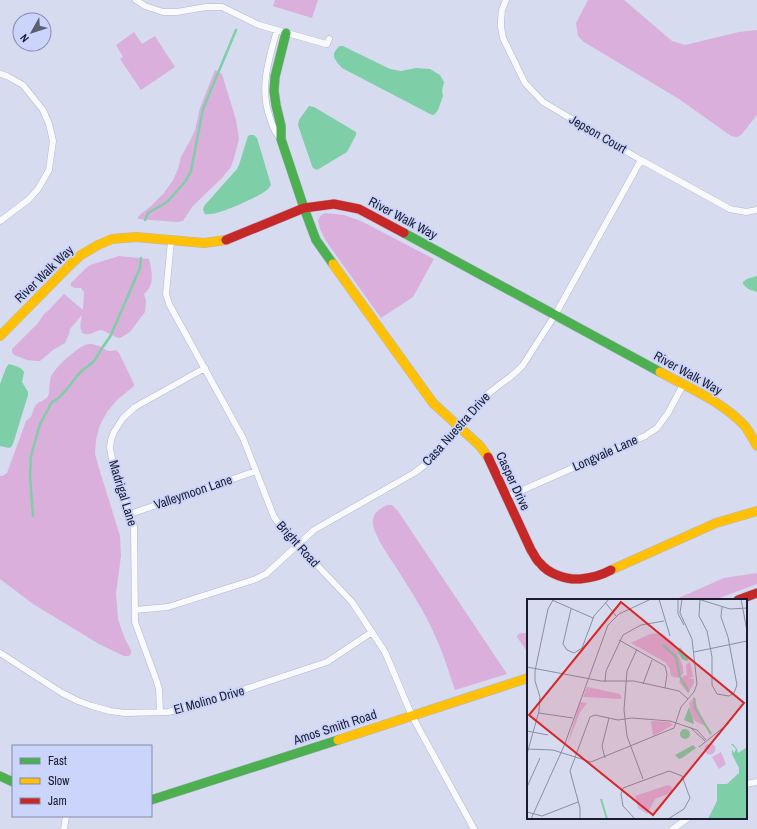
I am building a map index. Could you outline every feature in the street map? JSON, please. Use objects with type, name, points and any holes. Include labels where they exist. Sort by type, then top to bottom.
[{"type":"street","points":[[136,0],[149,8],[162,12],[177,12],[206,7],[222,7],[251,21],[282,32],[325,44],[327,44],[329,39]]},
{"type":"street","name":"Jepson Court","points":[[506,0],[502,10],[501,20],[503,38],[525,83],[543,102],[641,160],[730,209],[746,212],[757,210]]},
{"type":"street","name":"Casper Drive","points":[[282,32],[274,84],[276,105],[282,129],[281,139],[316,240],[433,403],[480,446],[487,455],[531,550],[540,564],[552,573],[564,577],[580,579],[601,575],[716,523],[757,511]]},
{"type":"street","points":[[0,74],[7,76],[23,85],[43,110],[49,124],[53,141],[50,170],[38,189],[28,200],[0,221]]},
{"type":"street","name":"Casa Nuestra Drive","points":[[135,610],[168,608],[256,579],[266,574],[314,530],[414,473],[426,464],[484,397],[521,368],[555,315],[641,160]]},
{"type":"street","name":"River Walk Way","points":[[0,336],[81,254],[112,239],[136,237],[171,241],[204,243],[213,242],[225,240],[304,208],[334,204],[359,209],[713,401],[745,426],[757,446]]},
{"type":"street","name":"Bright Road","points":[[171,241],[166,294],[169,304],[243,438],[274,517],[282,528],[352,602],[385,652],[412,716],[474,829]]},
{"type":"street","name":"Madrigal Lane","points":[[160,712],[157,682],[135,622],[134,527],[111,456],[110,448],[114,432],[118,425],[135,407],[205,368]]},
{"type":"street","name":"Longvale Lane","points":[[507,497],[645,436],[656,428],[668,413],[683,385]]},
{"type":"street","name":"Valleymoon Lane","points":[[130,514],[256,471]]},
{"type":"street","points":[[741,599],[757,593]]},
{"type":"street","name":"El Molino Drive","points":[[0,653],[62,693],[78,701],[104,709],[125,713],[160,712],[179,710],[200,704],[328,662],[372,632]]},
{"type":"street","name":"Amos Smith Road","points":[[152,800],[527,678]]},
{"type":"street","points":[[0,776],[12,782]]},
{"type":"street","points":[[747,784],[757,782]]},
{"type":"street","points":[[64,829],[66,817]]},
{"type":"street","points":[[673,829],[687,819]]},
{"type":"shaded area","points":[[275,0],[318,0],[312,18],[273,6]]},
{"type":"shaded area","points":[[588,0],[624,0],[672,41],[685,45],[739,32],[757,30],[757,115],[741,135],[737,137],[731,136],[679,99],[584,42],[578,36],[576,23]]},
{"type":"shaded area","points":[[134,32],[142,44],[155,36],[175,67],[141,90],[120,59],[123,57],[116,45]]},
{"type":"shaded area","points":[[340,46],[343,46],[390,69],[401,71],[416,68],[430,69],[440,75],[444,82],[442,91],[443,96],[438,110],[433,115],[430,114],[342,68],[334,57],[335,52]]},
{"type":"shaded area","points":[[215,70],[222,74],[236,120],[239,139],[231,167],[222,178],[192,207],[183,221],[177,222],[138,219],[142,213],[164,193],[173,180],[181,157],[195,130],[200,108]]},
{"type":"shaded area","points":[[309,106],[314,107],[356,132],[356,135],[347,152],[317,170],[312,166],[298,125],[299,120]]},
{"type":"shaded area","points":[[254,135],[257,138],[271,185],[259,195],[235,206],[218,213],[205,214],[203,210],[204,206],[237,169],[248,136]]},
{"type":"shaded area","points":[[325,213],[344,215],[361,221],[434,259],[413,297],[381,318],[326,241],[318,221],[320,216]]},
{"type":"shaded area","points":[[119,256],[149,259],[151,268],[152,278],[150,287],[144,294],[146,301],[145,312],[130,332],[120,338],[101,330],[91,334],[82,333],[80,326],[82,315],[70,329],[65,343],[53,350],[40,361],[27,360],[14,355],[12,349],[64,294],[83,310],[84,292],[81,288],[71,286],[71,283],[90,265]]},
{"type":"shaded area","points":[[757,276],[757,292],[748,289],[743,284],[743,282],[747,279]]},
{"type":"shaded area","points":[[92,344],[108,351],[116,350],[119,353],[134,384],[134,386],[117,400],[107,412],[100,425],[96,440],[95,454],[120,536],[121,556],[116,593],[118,619],[125,639],[131,650],[131,654],[129,656],[124,656],[99,644],[33,604],[0,579],[0,476],[7,473],[26,421],[31,417],[36,405],[48,396],[50,379],[53,373],[76,350]]},
{"type":"shaded area","points":[[9,364],[23,370],[22,382],[28,392],[28,395],[13,444],[9,448],[0,446],[0,384]]},
{"type":"shaded area","points":[[387,505],[392,505],[398,511],[507,674],[455,690],[442,651],[432,628],[377,536],[373,525],[373,520],[376,513]]},
{"type":"shaded area","points":[[757,573],[757,584],[718,599],[676,599],[724,578]]},
{"type":"shaded area","points":[[527,633],[527,652],[517,637],[518,634]]},
{"type":"waterway","points":[[145,220],[148,213],[167,202],[185,182],[191,171],[203,109],[236,30]]},
{"type":"waterway","points":[[33,516],[30,476],[31,456],[40,424],[52,402],[63,394],[80,373],[92,363],[111,335],[140,268],[141,258]]},
{"type":"traffic: fast","points":[[286,33],[275,77],[274,91],[281,126],[281,139],[316,240],[333,264]]},
{"type":"traffic: fast","points":[[404,233],[660,372]]},
{"type":"traffic: fast","points":[[152,800],[338,740]]},
{"type":"traffic: fast","points":[[0,776],[12,782]]},
{"type":"traffic: slow","points":[[0,336],[81,255],[112,239],[136,237],[204,243],[226,240]]},
{"type":"traffic: slow","points":[[333,264],[433,403],[480,446],[488,457]]},
{"type":"traffic: slow","points":[[660,372],[715,402],[735,416],[744,425],[757,446]]},
{"type":"traffic: slow","points":[[611,570],[716,523],[757,511]]},
{"type":"traffic: slow","points":[[338,740],[527,678]]},
{"type":"traffic: jam","points":[[226,240],[304,208],[334,204],[359,209],[404,233]]},
{"type":"traffic: jam","points":[[488,457],[531,550],[543,567],[558,576],[575,579],[584,579],[611,570]]},
{"type":"traffic: jam","points":[[741,599],[757,593]]}]
